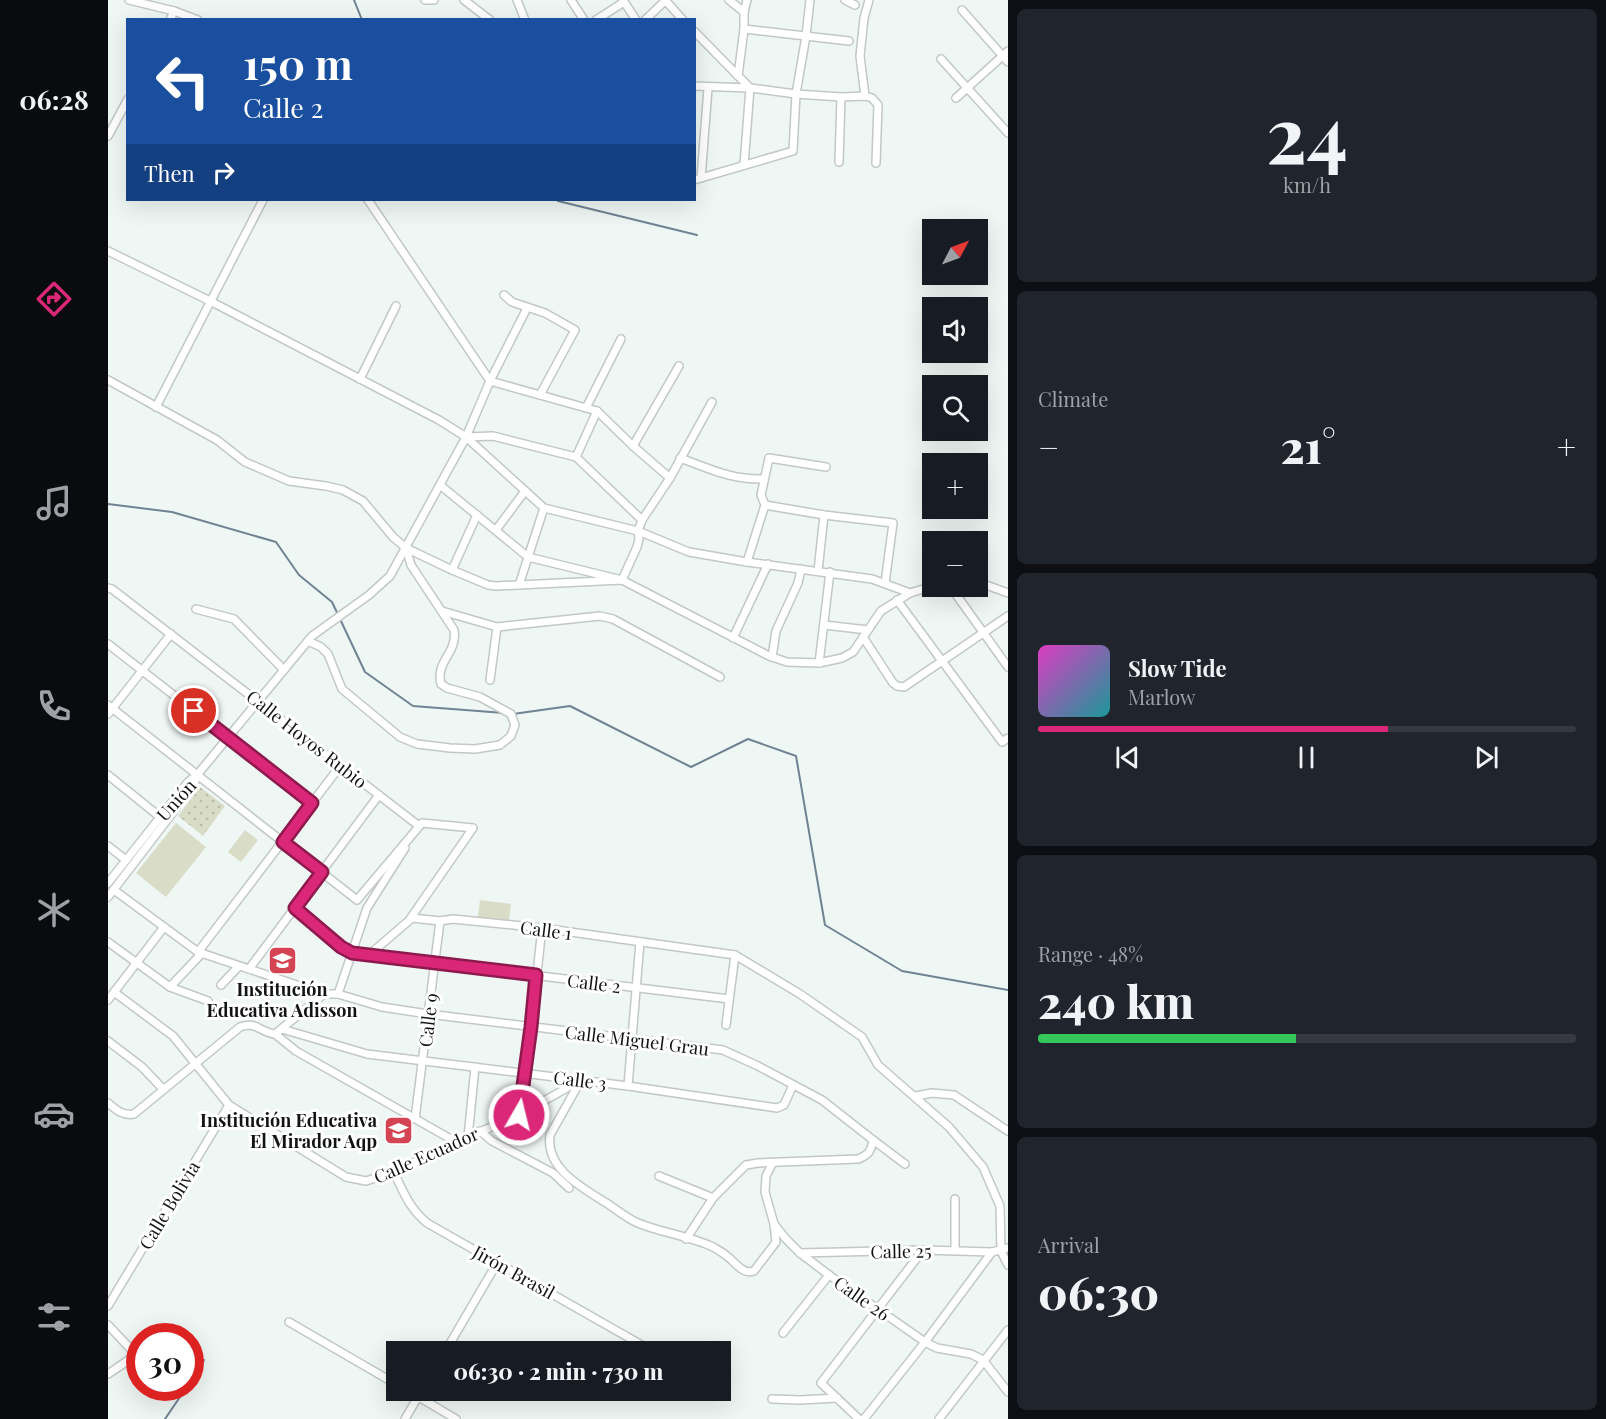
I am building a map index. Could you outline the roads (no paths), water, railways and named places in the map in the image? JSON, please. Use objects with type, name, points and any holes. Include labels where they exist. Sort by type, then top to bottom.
[{"type":"street","points":[[129,0],[193,18]]},
{"type":"street","points":[[425,0],[434,0]]},
{"type":"street","points":[[464,0],[487,18]]},
{"type":"street","points":[[517,0],[524,18]]},
{"type":"street","points":[[571,0],[583,18]]},
{"type":"street","points":[[647,18],[665,0],[681,18]]},
{"type":"street","points":[[729,0],[744,12]]},
{"type":"street","points":[[738,76],[747,0]]},
{"type":"street","points":[[708,88],[698,179],[793,151],[796,94],[810,0]]},
{"type":"street","points":[[845,0],[855,5]]},
{"type":"street","points":[[865,96],[860,56],[864,18],[869,0]]},
{"type":"street","points":[[599,18],[623,1],[635,18]]},
{"type":"street","points":[[962,10],[1005,53],[1008,62]]},
{"type":"street","points":[[171,18],[174,11]]},
{"type":"street","points":[[744,29],[849,41]]},
{"type":"street","points":[[696,33],[750,88],[744,165]]},
{"type":"street","points":[[956,98],[1005,53]]},
{"type":"street","points":[[941,59],[1008,133]]},
{"type":"street","points":[[696,87],[750,88],[796,94],[872,98],[878,105],[876,163]]},
{"type":"street","points":[[839,162],[841,97]]},
{"type":"street","points":[[108,136],[126,103]]},
{"type":"street","points":[[156,407],[262,201]]},
{"type":"street","points":[[369,201],[490,381],[597,411],[670,478]]},
{"type":"street","points":[[108,251],[210,301],[439,420],[466,437],[544,508],[638,531],[690,552],[872,579],[910,593]]},
{"type":"street","points":[[504,295],[512,302],[545,313],[574,330],[540,395]]},
{"type":"street","points":[[360,379],[396,306]]},
{"type":"street","points":[[197,775],[308,641],[330,622],[369,595],[390,576],[466,437],[490,381],[527,308]]},
{"type":"street","points":[[586,408],[621,339]]},
{"type":"street","points":[[633,446],[679,366]]},
{"type":"street","points":[[108,380],[217,440],[245,462],[289,481],[343,490],[363,501],[393,537],[406,548],[488,585],[622,580]]},
{"type":"street","points":[[622,580],[637,547],[638,531],[642,520],[670,478],[712,402]]},
{"type":"street","points":[[576,457],[597,411]]},
{"type":"street","points":[[466,437],[493,436],[576,457],[642,520]]},
{"type":"street","points":[[680,458],[732,477],[747,480],[764,479]]},
{"type":"street","points":[[747,562],[765,505],[761,495],[769,458],[826,467]]},
{"type":"street","points":[[440,485],[528,557],[622,580],[733,638],[787,662],[819,663],[842,658],[853,652],[882,611],[897,600],[922,589]]},
{"type":"street","points":[[496,530],[525,491]]},
{"type":"street","points":[[765,505],[892,523],[885,583]]},
{"type":"street","points":[[519,585],[544,508]]},
{"type":"street","points":[[452,570],[477,515]]},
{"type":"street","points":[[818,571],[824,515]]},
{"type":"street","points":[[308,641],[321,647],[327,654],[342,688],[400,736],[417,744],[475,749],[500,745],[511,736],[515,725],[511,714],[480,697],[453,690],[441,684],[439,675],[454,645],[454,630],[411,565],[406,548]]},
{"type":"street","points":[[733,638],[768,564]]},
{"type":"street","points":[[772,657],[776,631],[798,583],[801,568]]},
{"type":"street","points":[[819,663],[830,572]]},
{"type":"street","points":[[988,585],[1008,592]]},
{"type":"street","name":"Calle Hoyos Rubio","points":[[108,588],[419,826]]},
{"type":"street","points":[[958,597],[1008,667]]},
{"type":"street","points":[[897,600],[1002,742],[1008,738]]},
{"type":"street","points":[[196,609],[234,619],[284,670]]},
{"type":"street","points":[[442,611],[497,627],[600,616],[613,619],[720,677]]},
{"type":"street","points":[[863,637],[893,683],[904,687],[1008,616]]},
{"type":"street","points":[[824,625],[868,630]]},
{"type":"street","points":[[490,680],[497,627]]},
{"type":"street","points":[[171,634],[110,709],[357,900],[422,823],[472,828],[411,919],[369,955]]},
{"type":"street","points":[[108,644],[312,803]]},
{"type":"street","points":[[170,987],[200,953],[341,765]]},
{"type":"street","name":"Unión","points":[[108,883],[188,782],[197,775]]},
{"type":"street","name":"Unión","points":[[108,897],[193,786],[197,775]]},
{"type":"street","points":[[108,776],[160,817]]},
{"type":"street","points":[[249,969],[379,795]]},
{"type":"street","points":[[339,994],[367,908],[419,826]]},
{"type":"street","points":[[108,846],[126,860]]},
{"type":"street","name":"Calle Miguel Grau","points":[[114,890],[200,953],[324,994],[339,994],[382,1007],[429,1014],[723,1050],[822,1100],[905,1164]]},
{"type":"street","points":[[422,902],[422,908],[429,920]]},
{"type":"street","name":"Calle 2","points":[[295,908],[341,947],[352,953],[729,999]]},
{"type":"street","name":"Calle 1","points":[[411,919],[440,921],[453,919],[542,928],[735,955]]},
{"type":"street","name":"Calle 9","points":[[415,1119],[440,921]]},
{"type":"street","points":[[108,1000],[164,927]]},
{"type":"street","points":[[519,1115],[542,928]]},
{"type":"street","points":[[108,942],[170,987],[208,1001]]},
{"type":"street","points":[[628,1086],[640,942]]},
{"type":"street","points":[[726,1025],[735,955],[800,994],[862,1036],[878,1065],[916,1096],[949,1128],[983,1167],[1000,1206],[1005,1263],[1008,1266]]},
{"type":"street","points":[[221,985],[239,966]]},
{"type":"street","points":[[114,992],[173,1036],[230,1105]]},
{"type":"street","points":[[274,1034],[324,994]]},
{"type":"street","points":[[108,1103],[127,1115],[134,1114],[240,1027],[256,1025],[274,1034],[296,1051],[456,1142]]},
{"type":"street","name":"Calle 3","points":[[282,1029],[367,1054],[628,1086],[779,1108],[784,1106],[794,1085]]},
{"type":"street","points":[[108,1041],[142,1067],[163,1089]]},
{"type":"street","points":[[468,1137],[475,1067]]},
{"type":"street","points":[[581,1080],[550,1135],[549,1143],[550,1152],[558,1164],[565,1174],[577,1184],[637,1223],[712,1247],[749,1273],[754,1271],[776,1242],[774,1224]]},
{"type":"street","name":"Calle Ecuador","points":[[230,1105],[346,1177],[366,1181],[394,1172],[519,1115],[581,1080]]},
{"type":"street","points":[[916,1096],[932,1093],[954,1095],[1008,1131]]},
{"type":"street","name":"Calle Bolivia","points":[[108,1306],[230,1105]]},
{"type":"street","points":[[480,1131],[492,1141],[553,1173],[569,1188]]},
{"type":"street","points":[[686,1239],[713,1198],[746,1165],[858,1159],[868,1155],[872,1149],[873,1140]]},
{"type":"street","points":[[553,1173],[558,1164]]},
{"type":"street","name":"Calle 26","points":[[772,1164],[766,1176],[765,1192],[774,1224],[800,1253],[925,1342],[937,1348],[971,1354],[983,1360]]},
{"type":"street","name":"Jirón Brasil","points":[[394,1172],[407,1200],[417,1214],[428,1223],[635,1341]]},
{"type":"street","points":[[659,1176],[713,1198]]},
{"type":"street","points":[[955,1199],[955,1250]]},
{"type":"street","points":[[859,1419],[821,1383],[923,1250]]},
{"type":"street","name":"Calle 25","points":[[800,1253],[923,1250],[992,1252],[1004,1250]]},
{"type":"street","points":[[864,1419],[992,1252]]},
{"type":"street","points":[[452,1341],[498,1263]]},
{"type":"street","points":[[783,1333],[829,1275]]},
{"type":"street","points":[[289,1322],[386,1378]]},
{"type":"street","points":[[108,1325],[126,1344]]},
{"type":"street","points":[[939,1419],[1008,1330]]},
{"type":"street","points":[[983,1360],[1008,1392]]},
{"type":"street","points":[[108,1374],[126,1364]]},
{"type":"street","points":[[772,1399],[837,1398]]},
{"type":"street","points":[[405,1419],[416,1401]]},
{"type":"street","points":[[430,1401],[456,1419]]},
{"type":"waterway","points":[[354,0],[361,18]]},
{"type":"waterway","points":[[558,201],[697,235]]},
{"type":"waterway","points":[[108,504],[172,512],[276,542],[299,575],[332,602],[365,672],[413,706],[504,713]]},
{"type":"waterway","points":[[513,714],[570,706],[691,767],[748,739],[796,756],[825,925],[902,971],[1008,990]]},
{"type":"waterway","points":[[165,1419],[177,1401]]},
{"type":"place","name":"Institución Educativa Adisson","points":[[282,960]]},
{"type":"place","name":"Institución Educativa El Mirador Aqp","points":[[398,1130]]}]
